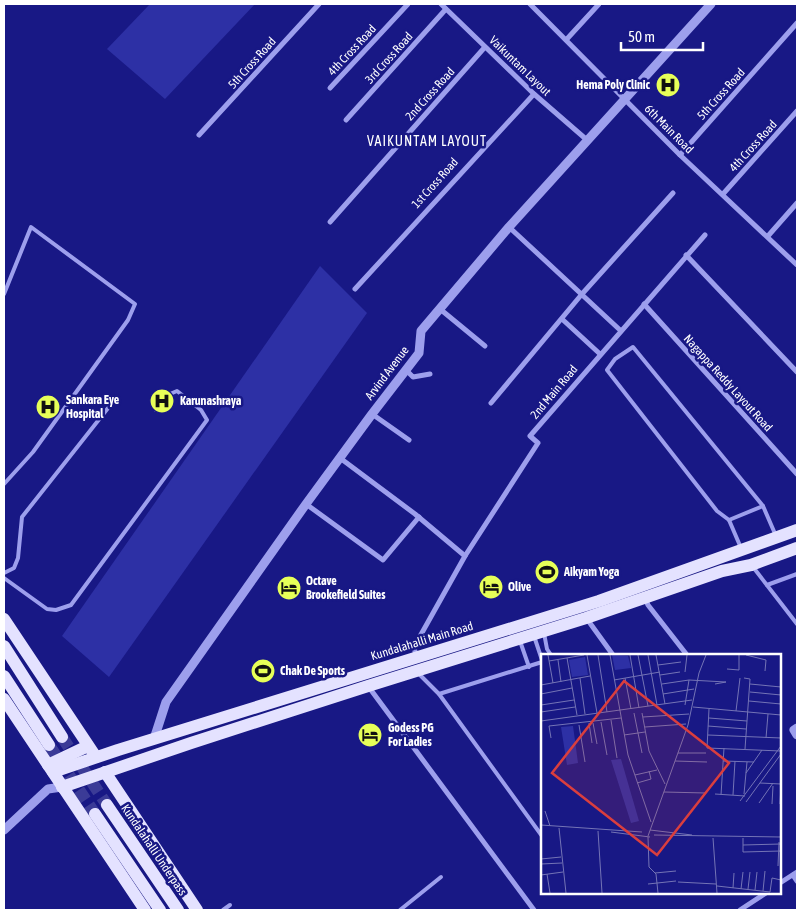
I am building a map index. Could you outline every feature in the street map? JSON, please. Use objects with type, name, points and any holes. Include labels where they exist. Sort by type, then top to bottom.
[{"type":"main road","name":"Kundalahalli Main Road","points":[[62,787],[368,686],[416,664],[516,626],[599,601],[797,530]]},
{"type":"main road","name":"Kundalahalli Main Road","points":[[50,769],[96,758],[154,739],[416,664],[520,639],[722,571],[752,564],[797,548]]},
{"type":"main road","points":[[4,619],[96,758]]},
{"type":"main road","points":[[4,646],[62,737]]},
{"type":"main road","points":[[4,676],[49,745]]},
{"type":"main road","points":[[5,705],[145,910]]},
{"type":"main road","points":[[50,769],[88,746]]},
{"type":"main road","points":[[105,772],[196,910]]},
{"type":"main road","name":"Kundalahalli Underpass","points":[[107,805],[178,910]]},
{"type":"main road","points":[[95,814],[160,910]]},
{"type":"street","name":"5th Cross Road","points":[[199,135],[319,4]]},
{"type":"street","name":"4th Cross Road","points":[[330,88],[408,4]]},
{"type":"street","name":"Vaikuntam Layout","points":[[441,4],[534,94],[587,140]]},
{"type":"street","name":"6th Main Road","points":[[530,4],[680,155],[797,265]]},
{"type":"street","points":[[566,40],[599,4]]},
{"type":"street","name":"Arvind Avenue","points":[[154,739],[166,702],[306,504],[419,353],[421,331],[509,227],[711,4]]},
{"type":"street","name":"3rd Cross Road","points":[[346,120],[446,9]]},
{"type":"street","name":"5th Cross Road","points":[[680,155],[797,23]]},
{"type":"street","name":"2nd Cross Road","points":[[330,222],[486,47]]},
{"type":"street","name":"1st Cross Road","points":[[355,289],[534,94]]},
{"type":"street","name":"4th Cross Road","points":[[723,194],[797,112]]},
{"type":"street","points":[[491,404],[582,294],[674,193]]},
{"type":"street","points":[[768,236],[797,203]]},
{"type":"street","points":[[509,227],[620,330]]},
{"type":"street","name":"2nd Main Road","points":[[416,664],[414,647],[465,556],[538,443],[530,436],[620,330],[705,235]]},
{"type":"street","points":[[686,255],[797,372]]},
{"type":"street","name":"Nagappa Reddy Layout Road","points":[[644,304],[797,474]]},
{"type":"street","points":[[440,309],[484,346]]},
{"type":"street","points":[[562,319],[600,354]]},
{"type":"street","points":[[406,370],[413,377],[430,374]]},
{"type":"street","points":[[372,414],[409,440]]},
{"type":"street","points":[[340,458],[419,517],[465,556]]},
{"type":"street","points":[[306,504],[383,560],[419,517]]},
{"type":"street","points":[[645,598],[648,605],[686,654]]},
{"type":"street","points":[[586,618],[612,654]]},
{"type":"street","points":[[368,686],[534,910]]},
{"type":"street","points":[[48,788],[50,769]]},
{"type":"street","points":[[4,830],[48,788],[62,787]]},
{"type":"street","points":[[781,883],[795,873],[797,881]]},
{"type":"street","points":[[740,910],[764,894]]},
{"type":"lane","points":[[4,294],[31,227],[135,304],[128,320],[33,452],[4,484]]},
{"type":"lane","points":[[742,551],[729,520],[717,511],[607,370],[615,359],[633,347],[763,506],[777,538]]},
{"type":"lane","points":[[4,578],[47,609],[56,610],[71,604],[207,420],[201,410],[177,391],[170,394],[156,410]]},
{"type":"lane","points":[[4,573],[14,568],[18,558],[22,517],[112,403]]},
{"type":"lane","points":[[729,520],[763,506]]},
{"type":"lane","points":[[752,564],[797,624]]},
{"type":"lane","points":[[767,585],[797,574]]},
{"type":"lane","points":[[516,626],[529,667]]},
{"type":"lane","points":[[539,633],[551,654]]},
{"type":"lane","points":[[539,633],[541,654]]},
{"type":"lane","points":[[439,694],[529,667],[541,661]]},
{"type":"lane","points":[[416,664],[541,835]]},
{"type":"lane","points":[[400,910],[441,877]]},
{"type":"lane","points":[[223,910],[230,905]]},
{"type":"shaded area","points":[[150,4],[255,4],[165,99],[107,49]]},
{"type":"shaded area","points":[[320,266],[367,313],[109,677],[62,636]]},
{"type":"tunnel","points":[[62,737],[107,805]]},
{"type":"tunnel","points":[[49,745],[95,814]]},
{"type":"place","name":"Hema Poly Clinic","points":[[668,85]]},
{"type":"place","name":"Karunashraya","points":[[162,401]]},
{"type":"place","name":"Sankara Eye Hospital","points":[[48,407]]},
{"type":"place","name":"Aikyam Yoga","points":[[547,572]]},
{"type":"place","name":"Olive","points":[[491,587]]},
{"type":"place","name":"Octave Brookefield Suites","points":[[289,588]]},
{"type":"place","name":"Chak De Sports","points":[[263,671]]},
{"type":"place","name":"Godess PG For Ladies","points":[[370,735]]},
{"type":"district","name":"VAIKUNTAM LAYOUT","points":[[427,141]]}]
